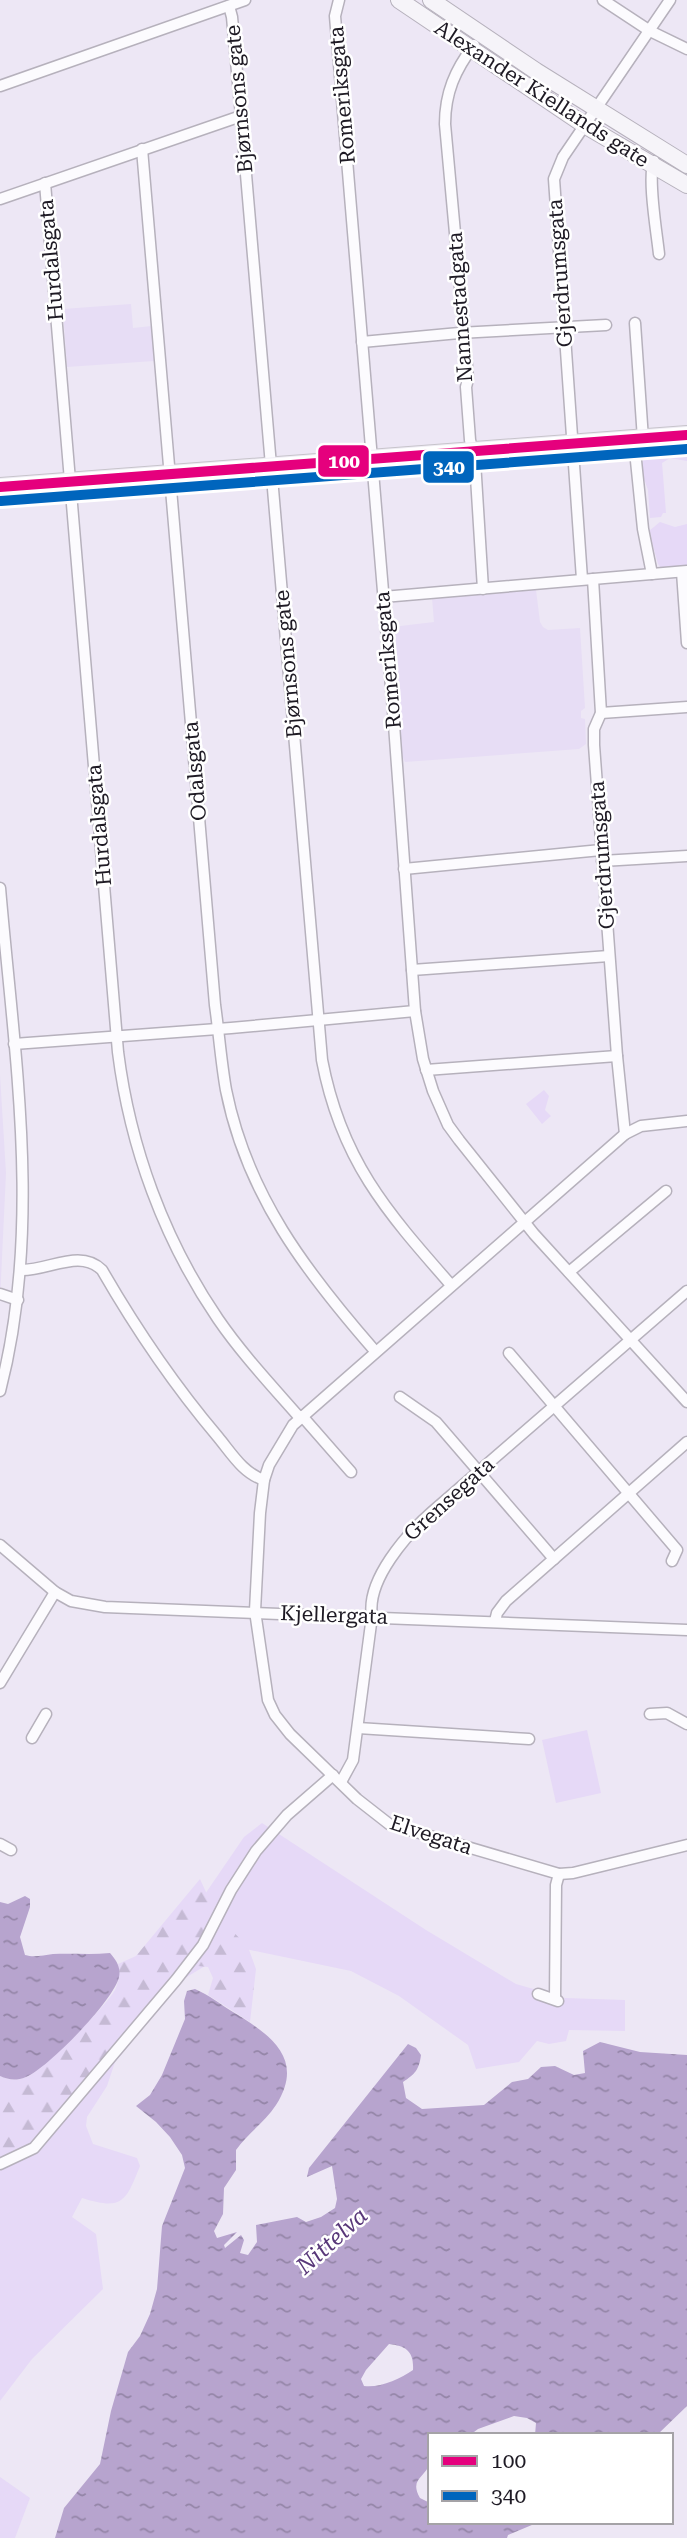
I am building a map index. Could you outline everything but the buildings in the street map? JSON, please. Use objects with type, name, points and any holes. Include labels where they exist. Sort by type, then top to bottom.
[{"type":"main road","points":[[0,487],[573,444],[639,445],[687,435]]},
{"type":"street","points":[[0,86],[245,0]]},
{"type":"street","name":"Alexander Kiellands gate","points":[[398,0],[586,126],[687,186]]},
{"type":"street","name":"Alexander Kiellands gate","points":[[431,0],[596,109],[687,165]]},
{"type":"street","points":[[603,0],[650,31],[687,49]]},
{"type":"street","name":"Gjerdrumsgata","points":[[625,1134],[609,956],[594,729],[601,713],[573,444],[554,179],[563,157],[670,0]]},
{"type":"street","name":"Romeriksgata","points":[[336,1],[335,16],[415,1011],[426,1070],[448,1125],[524,1222],[687,1402]]},
{"type":"street","name":"Bjørnsons gate","points":[[229,6],[241,116],[318,1021],[326,1081],[340,1127],[379,1200],[451,1285]]},
{"type":"street","name":"Nannestadgata","points":[[482,34],[452,79],[445,104],[483,589]]},
{"type":"street","points":[[0,199],[241,116]]},
{"type":"street","name":"Odalsgata","points":[[142,149],[218,1029],[231,1108],[244,1150],[266,1203],[309,1271],[375,1351]]},
{"type":"street","points":[[659,254],[652,165],[661,149]]},
{"type":"street","name":"Hurdalsgata","points":[[45,183],[117,1037],[124,1092],[134,1135],[153,1195],[172,1238],[219,1321],[351,1472]]},
{"type":"street","points":[[635,323],[643,529],[652,574]]},
{"type":"street","points":[[362,342],[606,325]]},
{"type":"street","points":[[383,597],[684,572],[687,643]]},
{"type":"street","points":[[601,713],[687,707]]},
{"type":"street","points":[[404,869],[602,856],[687,856]]},
{"type":"street","points":[[0,888],[23,1173],[18,1300],[0,1391]]},
{"type":"street","points":[[412,970],[609,956]]},
{"type":"street","points":[[14,1044],[415,1011]]},
{"type":"street","points":[[426,1070],[617,1056]]},
{"type":"street","points":[[625,1134],[641,1126],[687,1121]]},
{"type":"street","name":"Elvegata","points":[[625,1134],[301,1417],[277,1448],[264,1480],[255,1611],[268,1700],[275,1715],[290,1734],[372,1813],[389,1824],[559,1874],[687,1846]]},
{"type":"street","points":[[569,1272],[666,1191]]},
{"type":"street","points":[[21,1270],[83,1259],[96,1264],[137,1329],[200,1417],[242,1467],[252,1476],[264,1480]]},
{"type":"street","name":"Grensegata","points":[[337,1778],[353,1760],[372,1616],[370,1604],[396,1549],[422,1521],[687,1291]]},
{"type":"street","points":[[0,1294],[18,1300]]},
{"type":"street","points":[[509,1353],[677,1550],[672,1561]]},
{"type":"street","points":[[400,1397],[436,1422],[554,1559]]},
{"type":"street","points":[[495,1621],[497,1613],[506,1601],[687,1442]]},
{"type":"street","name":"Kjellergata","points":[[0,1545],[55,1592],[71,1601],[106,1607],[687,1630]]},
{"type":"street","points":[[0,1683],[55,1592]]},
{"type":"street","points":[[650,1714],[667,1713],[687,1724]]},
{"type":"street","points":[[32,1738],[46,1714]]},
{"type":"street","points":[[358,1728],[529,1739]]},
{"type":"street","points":[[0,2164],[34,2148],[203,1945],[231,1890],[256,1851],[287,1815],[337,1778]]},
{"type":"street","points":[[0,1844],[11,1850]]},
{"type":"street","points":[[538,1994],[558,2001],[556,1885],[559,1874]]},
{"type":"shaded area","points":[[131,304],[133,328],[152,326],[154,361],[67,367],[63,309]]},
{"type":"shaded area","points":[[536,590],[543,627],[548,630],[580,628],[585,708],[581,711],[581,718],[585,719],[586,744],[579,749],[405,762],[402,756],[392,627],[434,622],[432,597]]},
{"type":"shaded area","points":[[0,1075],[6,1173],[0,1300]]},
{"type":"green space","points":[[687,452],[687,461],[670,458],[662,463],[666,513],[661,517],[650,518],[648,490],[642,473],[643,457]]},
{"type":"green space","points":[[660,522],[675,527],[687,524],[687,567],[662,569],[658,564],[649,531]]},
{"type":"green space","points":[[544,1090],[549,1096],[545,1110],[551,1116],[542,1124],[526,1104]]},
{"type":"green space","points":[[587,1730],[601,1793],[556,1803],[542,1740]]},
{"type":"green space","points":[[262,1823],[426,1930],[516,1984],[565,1998],[625,2000],[625,2031],[569,2030],[566,2041],[549,2044],[537,2041],[519,2062],[476,2069],[468,2045],[399,1996],[351,1971],[236,1947],[177,1983],[115,2062],[107,2086],[87,2117],[86,2126],[93,2144],[137,2158],[140,2166],[131,2188],[121,2200],[106,2203],[82,2198],[72,2217],[96,2234],[103,2289],[32,2359],[0,2401],[0,2158],[160,1960],[244,1837]]},
{"type":"green space","points":[[200,1879],[216,1914],[248,1947],[256,1969],[250,2022],[208,1995],[213,1978],[208,1967],[198,1966],[155,2007],[122,2054],[44,2137],[0,2162],[0,2076],[13,2080],[26,2077],[73,2038],[115,1990],[119,1977],[118,1964],[136,1956]]},
{"type":"green space","points":[[0,2477],[30,2498],[15,2538],[0,2538]]},
{"type":"water","points":[[25,1896],[30,1899],[30,1907],[20,1937],[25,1955],[110,1953],[118,1964],[119,1977],[106,2001],[64,2048],[36,2071],[13,2080],[0,2076],[0,1902],[8,1904]]},
{"type":"water","name":"Nittelva","points":[[187,1991],[200,1991],[259,2029],[279,2049],[285,2061],[287,2074],[276,2105],[236,2150],[236,2170],[224,2188],[223,2214],[214,2231],[217,2238],[237,2232],[224,2245],[225,2248],[241,2235],[244,2240],[240,2253],[248,2255],[257,2242],[256,2225],[297,2217],[306,2222],[335,2208],[337,2199],[332,2166],[307,2177],[309,2168],[408,2044],[416,2048],[421,2055],[416,2071],[403,2082],[406,2098],[422,2109],[484,2105],[512,2082],[528,2079],[541,2067],[555,2066],[574,2075],[585,2073],[583,2051],[600,2042],[640,2052],[687,2055],[687,2406],[659,2433],[535,2433],[536,2423],[514,2416],[473,2433],[428,2433],[428,2468],[416,2487],[420,2498],[428,2502],[428,2524],[534,2524],[508,2535],[507,2538],[55,2538],[64,2508],[100,2464],[111,2411],[128,2352],[140,2336],[157,2289],[162,2226],[185,2168],[182,2155],[170,2137],[136,2106],[150,2095],[162,2075],[185,2019],[184,2001]],"holes":[[[389,2344],[404,2348],[412,2358],[413,2370],[390,2382],[364,2386],[361,2379],[366,2370]]]},
{"type":"transit line","name":"100","points":[[0,487],[687,435]]},
{"type":"transit line","name":"340","points":[[1,501],[687,449]]}]
